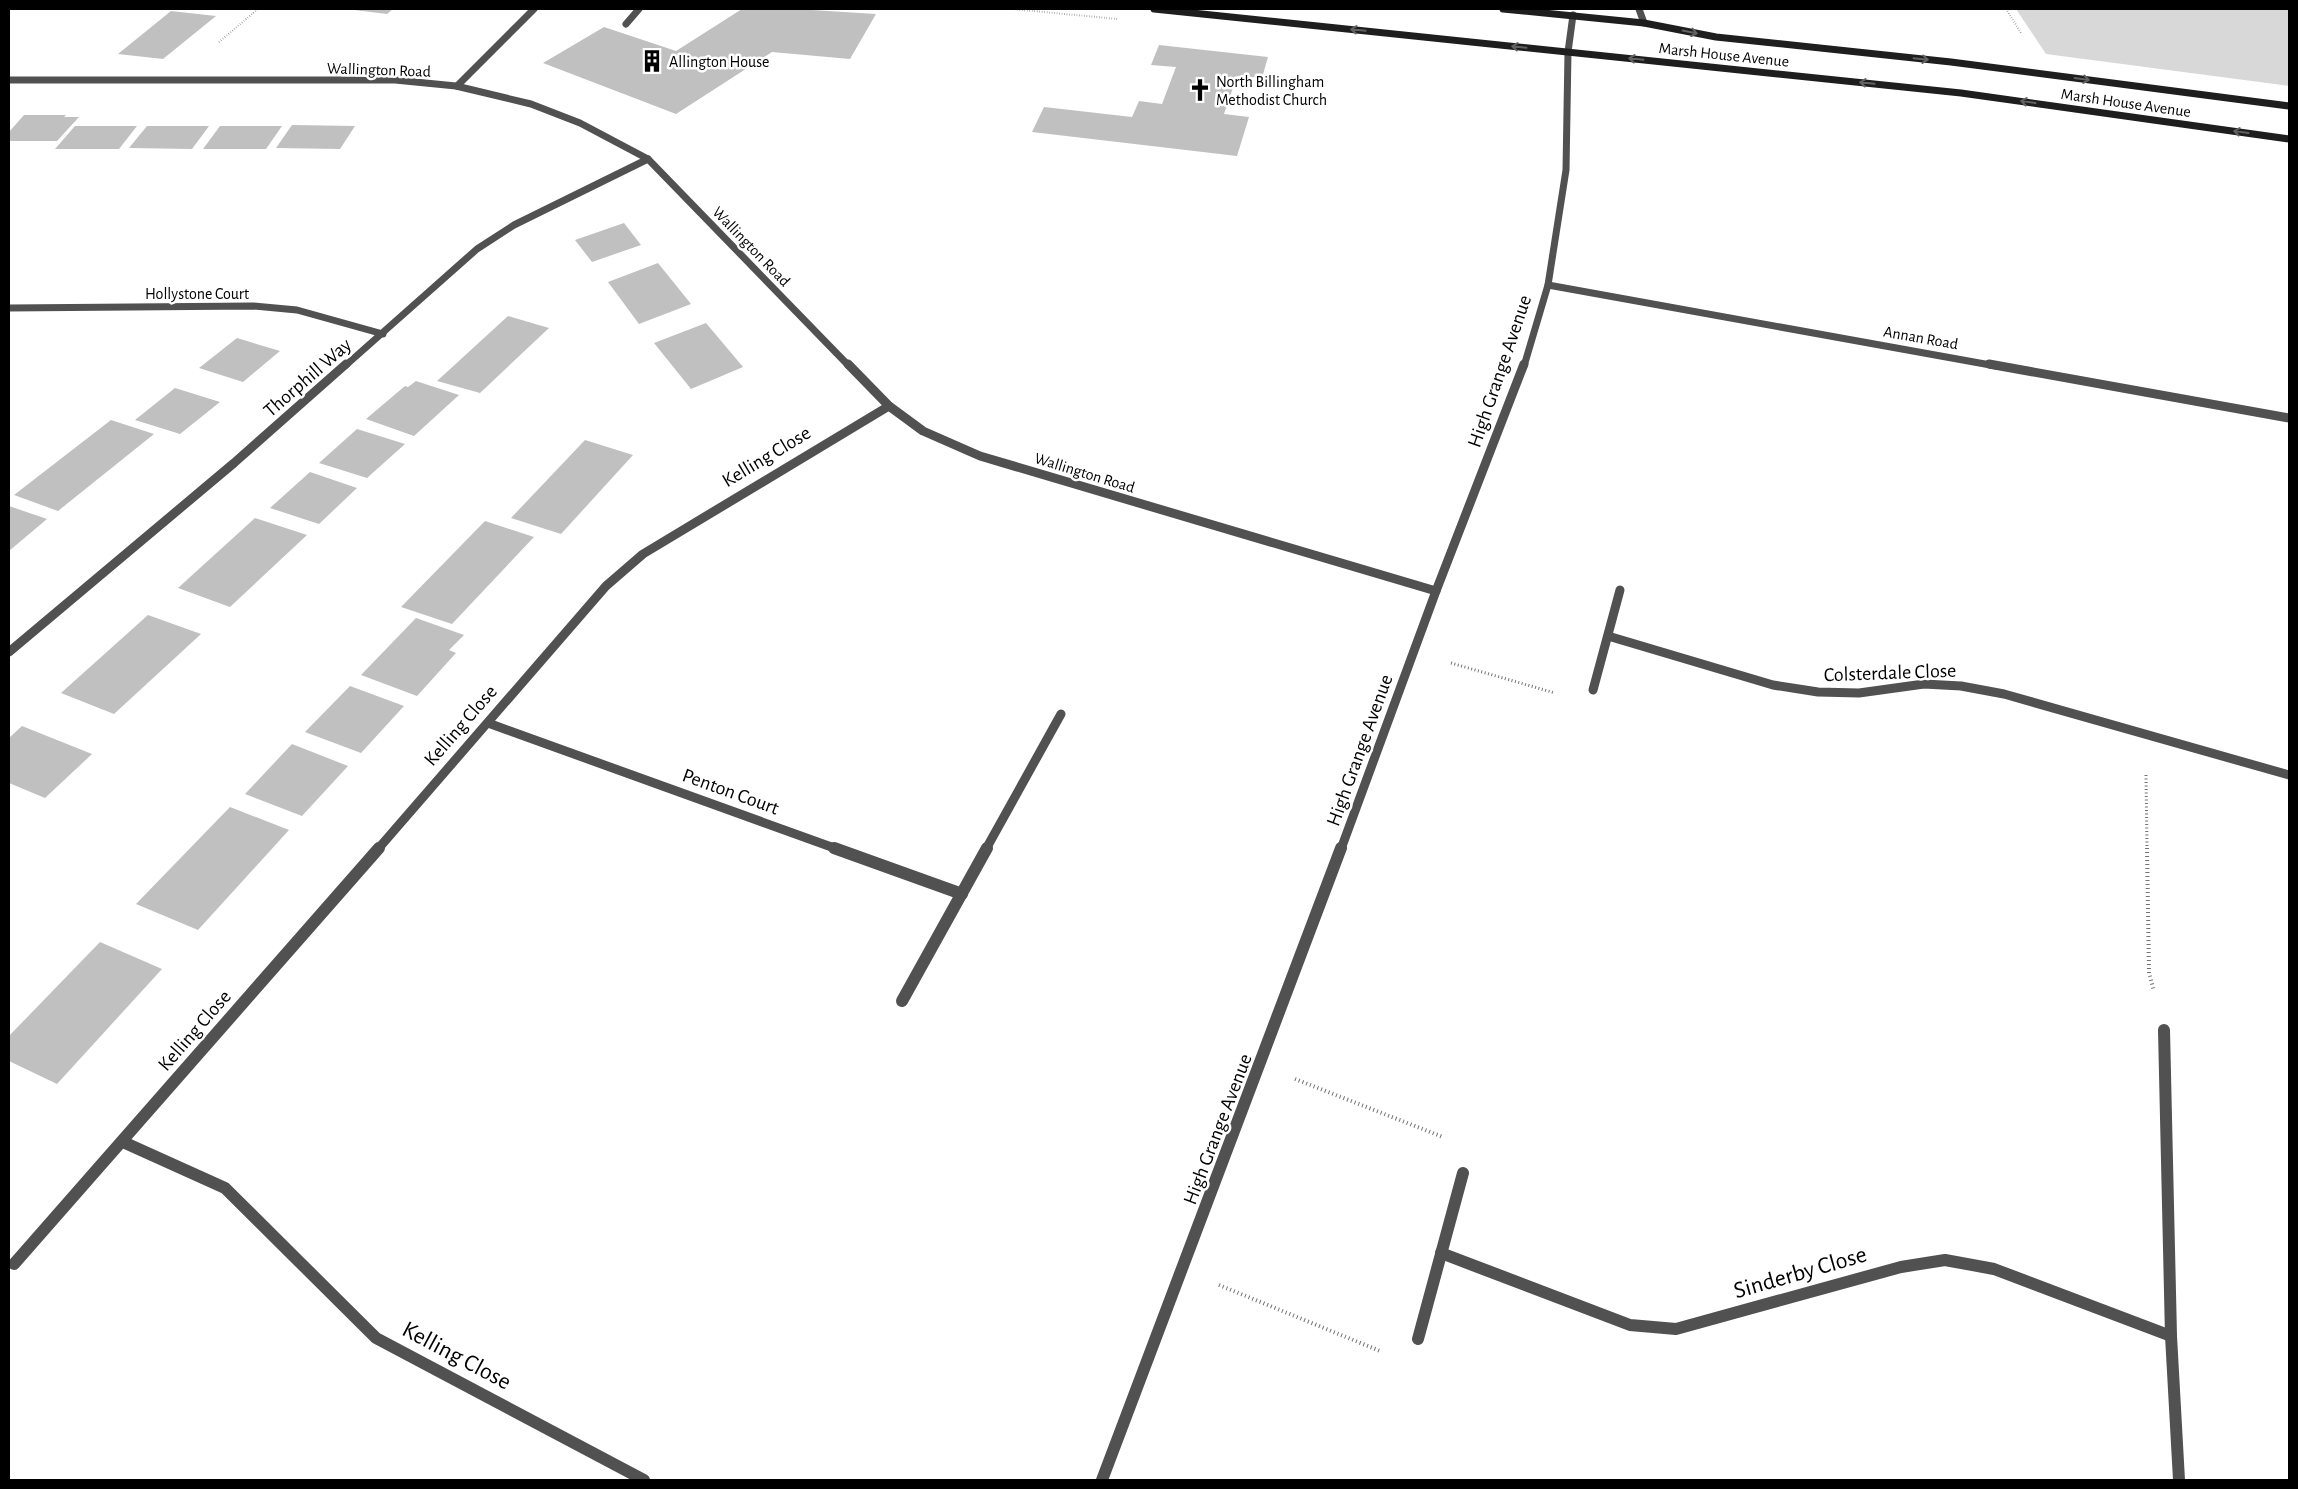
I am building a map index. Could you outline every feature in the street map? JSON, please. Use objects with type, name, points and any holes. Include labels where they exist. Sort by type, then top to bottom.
[{"type":"street","points":[[457,86],[534,9]]},
{"type":"street","points":[[626,24],[639,9]]},
{"type":"street","name":"Marsh House Avenue","points":[[1154,9],[1961,93],[2289,139]]},
{"type":"street","name":"Marsh House Avenue","points":[[1503,9],[1548,11],[1573,16],[1644,23],[1716,37],[1951,62],[2289,106]]},
{"type":"street","points":[[1639,9],[1644,23]]},
{"type":"street","name":"High Grange Avenue","points":[[1102,1480],[1260,1066],[1436,591],[1524,365],[1548,284],[1566,170],[1568,52],[1573,16]]},
{"type":"street","name":"Wallington Road","points":[[9,80],[395,80],[457,86],[530,104],[574,120],[621,142],[648,159],[888,406],[922,432],[980,456],[1436,591]]},
{"type":"street","name":"Thorphill Way","points":[[9,652],[241,457],[383,334],[477,249],[514,225],[648,159]]},
{"type":"street","name":"Annan Road","points":[[1548,284],[1683,311],[2074,378],[2289,418]]},
{"type":"street","name":"Hollystone Court","points":[[9,308],[253,306],[298,310],[383,334]]},
{"type":"street","name":"Kelling Close","points":[[14,1264],[606,586],[643,554],[888,406]]},
{"type":"street","points":[[1593,690],[1620,590]]},
{"type":"street","name":"Colsterdale Close","points":[[1608,636],[1773,685],[1818,692],[1859,693],[1924,684],[1961,686],[2004,694],[2289,775]]},
{"type":"street","points":[[902,1001],[1061,714]]},
{"type":"street","name":"Penton Court","points":[[488,723],[962,894]]},
{"type":"street","points":[[2164,1030],[2172,1336],[2179,1480]]},
{"type":"street","name":"Kelling Close","points":[[122,1142],[225,1188],[376,1338],[644,1480]]},
{"type":"street","points":[[1418,1339],[1463,1173]]},
{"type":"street","name":"Sinderby Close","points":[[1441,1253],[1630,1325],[1676,1329],[1901,1267],[1945,1260],[1994,1269],[2172,1336]]},
{"type":"path","points":[[1012,9],[1066,14]]},
{"type":"path","points":[[1414,652],[1588,702],[1593,690]]},
{"type":"path","points":[[2145,734],[2149,973],[2164,1030]]},
{"type":"path","points":[[1260,1066],[1470,1147],[1463,1173]]},
{"type":"path","points":[[1182,1269],[1413,1364],[1418,1339]]},
{"type":"shaded area","points":[[2016,9],[2289,9],[2289,86],[2046,54]]},
{"type":"building","points":[[346,9],[393,9],[387,14]]},
{"type":"building","name":"Allington House","points":[[742,9],[796,9],[876,14],[850,59],[772,52],[676,114],[543,63],[604,27],[676,51]]},
{"type":"building","points":[[171,11],[216,16],[163,59],[118,54]]},
{"type":"building","name":"North Billingham Methodist Church","points":[[1159,45],[1268,57],[1262,78],[1237,76],[1224,114],[1249,117],[1237,156],[1032,132],[1044,107],[1132,117],[1139,101],[1162,104],[1176,67],[1151,65]]},
{"type":"building","points":[[24,115],[66,115],[64,117],[79,117],[57,141],[9,141],[9,132]]},
{"type":"building","points":[[292,125],[355,126],[340,149],[276,148]]},
{"type":"building","points":[[75,126],[137,126],[119,149],[55,149]]},
{"type":"building","points":[[147,126],[209,126],[192,149],[129,148]]},
{"type":"building","points":[[220,126],[282,126],[266,149],[203,149]]},
{"type":"building","points":[[624,223],[641,245],[592,262],[575,240]]},
{"type":"building","points":[[658,263],[691,304],[639,324],[608,282]]},
{"type":"building","points":[[508,316],[549,328],[480,393],[437,381]]},
{"type":"building","points":[[706,323],[743,367],[691,389],[654,343]]},
{"type":"building","points":[[237,338],[280,351],[243,382],[199,368]]},
{"type":"building","points":[[416,381],[459,395],[414,436],[366,419],[405,386],[408,387]]},
{"type":"building","points":[[175,388],[220,402],[180,434],[135,420]]},
{"type":"building","points":[[111,420],[154,434],[58,511],[14,495]]},
{"type":"building","points":[[357,429],[405,444],[367,478],[319,463]]},
{"type":"building","points":[[585,440],[633,455],[561,534],[511,518]]},
{"type":"building","points":[[310,472],[357,488],[319,524],[270,508]]},
{"type":"building","points":[[9,506],[47,519],[9,551]]},
{"type":"building","points":[[255,518],[307,535],[230,607],[178,588]]},
{"type":"building","points":[[485,521],[534,537],[452,624],[401,607]]},
{"type":"building","points":[[148,615],[201,634],[114,714],[61,693]]},
{"type":"building","points":[[416,618],[464,635],[449,650],[456,653],[417,696],[361,675]]},
{"type":"building","points":[[350,686],[404,706],[361,753],[305,732]]},
{"type":"building","points":[[22,726],[92,754],[45,798],[9,783],[9,738]]},
{"type":"building","points":[[292,744],[348,766],[302,816],[245,794]]},
{"type":"building","points":[[230,807],[289,830],[198,930],[136,904]]},
{"type":"building","points":[[100,942],[162,969],[57,1084],[9,1061],[9,1036]]},
{"type":"place","name":"Allington House","points":[[652,61]]},
{"type":"place","name":"North Billingham Methodist Church","points":[[1200,90]]}]
